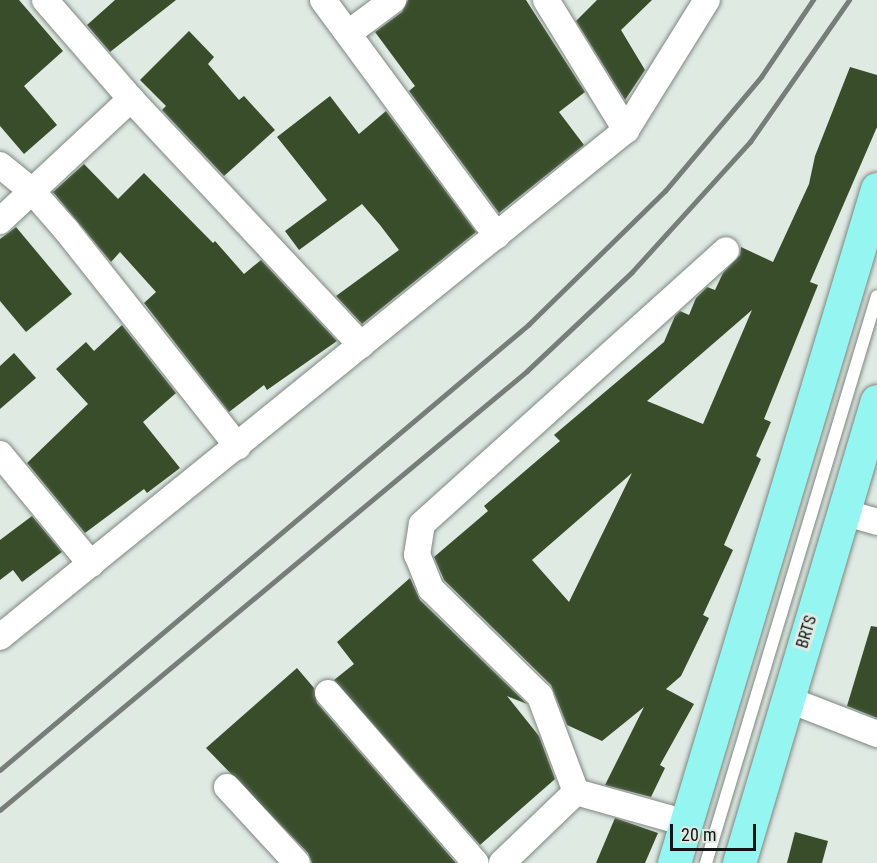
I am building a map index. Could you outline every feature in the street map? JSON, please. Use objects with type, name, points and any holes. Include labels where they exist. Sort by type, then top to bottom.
[{"type":"main road","points":[[674,863],[877,189]]},
{"type":"main road","name":"BRTS","points":[[739,863],[877,401]]},
{"type":"street","points":[[45,0],[131,99],[361,345]]},
{"type":"street","points":[[323,0],[350,32],[497,236]]},
{"type":"street","points":[[350,32],[393,0]]},
{"type":"street","points":[[546,0],[626,130]]},
{"type":"street","points":[[0,637],[238,447],[626,130],[707,0]]},
{"type":"street","points":[[0,221],[131,99]]},
{"type":"street","points":[[0,165],[32,191],[103,274],[238,447]]},
{"type":"street","points":[[576,792],[540,696],[430,589],[417,555],[422,524],[726,250]]},
{"type":"street","points":[[0,454],[91,564]]},
{"type":"street","points":[[843,512],[877,522]]},
{"type":"street","points":[[328,693],[476,863]]},
{"type":"street","points":[[787,699],[877,734]]},
{"type":"street","points":[[227,787],[297,863]]},
{"type":"street","points":[[576,792],[686,823]]},
{"type":"street","points":[[502,863],[576,792]]},
{"type":"lane","points":[[706,863],[877,296]]},
{"type":"building","points":[[0,0],[19,0],[63,51],[24,86],[57,125],[24,154],[0,126]]},
{"type":"building","points":[[115,0],[176,0],[110,52],[87,25]]},
{"type":"building","points":[[408,0],[526,0],[585,92],[559,112],[584,145],[499,213],[409,91],[415,86],[375,32],[402,12]]},
{"type":"building","points":[[597,0],[652,0],[621,30],[645,70],[625,100],[576,21]]},
{"type":"building","points":[[189,31],[214,57],[208,64],[239,100],[244,96],[275,130],[224,176],[162,110],[166,106],[140,80]]},
{"type":"building","points":[[850,67],[877,75],[877,127],[810,282],[818,285],[764,419],[771,422],[756,456],[761,459],[724,545],[733,550],[703,615],[709,618],[681,676],[666,689],[694,704],[660,765],[665,768],[651,797],[605,785],[644,707],[602,741],[567,725],[551,685],[444,580],[434,557],[488,511],[484,506],[560,441],[554,435],[664,342],[675,316],[680,311],[689,315],[696,298],[707,287],[715,290],[723,273],[740,255],[741,247],[773,262],[809,184],[815,156]],"holes":[[[752,310],[703,424],[647,401]],[[632,473],[569,602],[532,560]]]},
{"type":"building","points":[[330,96],[359,134],[386,111],[476,232],[362,324],[336,296],[399,250],[380,225],[362,204],[299,250],[285,231],[327,200],[277,137]]},
{"type":"building","points":[[84,164],[118,199],[144,173],[213,243],[215,241],[244,274],[261,260],[337,341],[267,390],[264,385],[229,412],[144,303],[156,292],[120,252],[111,262],[53,192]]},
{"type":"building","points":[[16,227],[72,294],[26,332],[0,301],[0,239]]},
{"type":"building","points":[[122,325],[176,393],[143,422],[180,468],[147,493],[144,489],[85,533],[27,463],[88,404],[56,369],[86,342],[94,351]]},
{"type":"building","points":[[14,353],[36,378],[0,409],[0,366]]},
{"type":"building","points":[[32,516],[62,552],[22,582],[13,570],[0,580],[0,540]]},
{"type":"building","points":[[410,578],[420,600],[527,704],[507,696],[539,736],[555,779],[480,845],[334,680],[354,664],[337,642]]},
{"type":"building","points":[[871,626],[877,627],[877,718],[847,706]]},
{"type":"building","points":[[297,668],[314,688],[317,703],[456,863],[312,863],[308,853],[206,748]]},
{"type":"building","points":[[615,818],[658,833],[645,863],[596,863]]},
{"type":"building","points":[[795,832],[828,841],[822,863],[787,863]]},
{"type":"railway","points":[[0,770],[528,325],[665,191],[761,77],[813,0]]},
{"type":"railway","points":[[0,810],[527,371],[632,272],[750,142],[849,0]]}]
